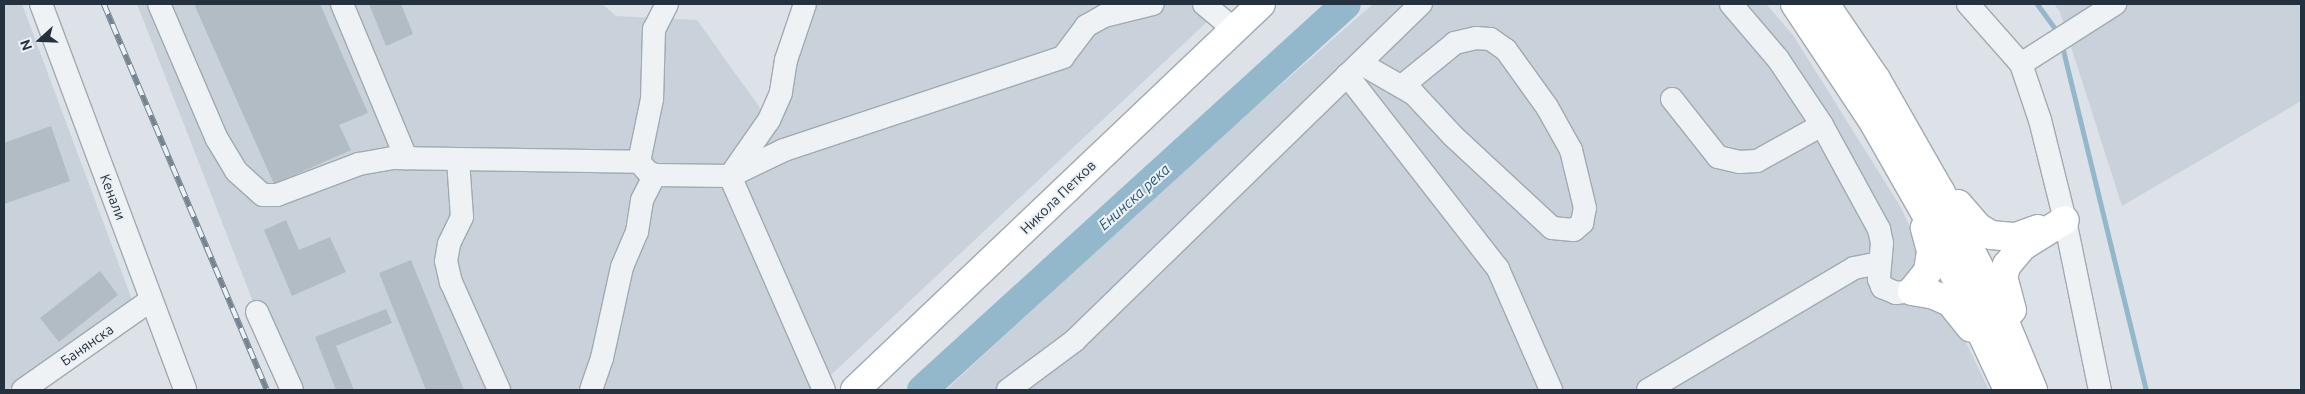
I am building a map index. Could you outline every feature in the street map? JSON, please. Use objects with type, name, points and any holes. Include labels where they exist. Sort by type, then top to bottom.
[{"type":"main road","name":"Никола Петков","points":[[855,390],[1260,4]]},
{"type":"main road","points":[[1795,4],[1846,79],[1910,162],[1969,218],[1990,235],[2016,237],[2065,220]]},
{"type":"main road","points":[[1825,4],[1876,79],[1963,289],[2020,389]]},
{"type":"main road","points":[[1910,162],[1931,251],[1928,271],[1912,291],[1934,295],[1959,309],[2020,389]]},
{"type":"main road","points":[[2020,389],[2003,277],[2013,254],[2065,220]]},
{"type":"street","name":"Кенали","points":[[41,4],[185,390]]},
{"type":"street","points":[[159,4],[217,139],[236,171],[263,196],[277,195],[359,164],[406,158],[647,168],[730,176],[784,150],[1063,57],[1086,26],[1104,16],[1153,4]]},
{"type":"street","points":[[342,4],[406,158]]},
{"type":"street","points":[[591,390],[602,358],[622,267],[637,232],[647,168],[652,99],[654,29],[667,4]]},
{"type":"street","points":[[730,176],[768,120],[781,93],[786,60],[805,4]]},
{"type":"street","points":[[1204,4],[1234,29]]},
{"type":"street","points":[[1008,390],[1074,341],[1421,4]]},
{"type":"street","points":[[1731,4],[1778,59],[1822,125],[1879,229],[1882,243],[1879,263],[1882,287],[1896,294],[1912,291]]},
{"type":"street","points":[[1968,4],[2022,64],[2040,120],[2065,220],[2100,390]]},
{"type":"street","points":[[2022,64],[2115,4]]},
{"type":"street","points":[[1354,69],[1402,86],[1552,228],[1574,230],[1582,223],[1585,208],[1571,150],[1546,107],[1506,50],[1490,39],[1476,38],[1454,43],[1402,86]]},
{"type":"street","points":[[1354,69],[1498,269],[1551,390]]},
{"type":"street","points":[[1672,99],[1718,156],[1739,162],[1757,161],[1822,125]]},
{"type":"street","points":[[458,159],[462,217],[449,244],[446,261],[451,282],[499,390]]},
{"type":"street","points":[[730,176],[824,390]]},
{"type":"street","points":[[1648,390],[1854,268],[1879,263]]},
{"type":"street","name":"Банянска","points":[[23,390],[151,300]]},
{"type":"street","points":[[257,312],[292,390]]},
{"type":"shaded area","points":[[4,4],[22,4],[134,305],[8,390],[4,390]]},
{"type":"shaded area","points":[[137,4],[602,4],[616,16],[697,20],[768,119],[805,4],[1226,4],[815,390],[292,390],[257,312]]},
{"type":"shaded area","points":[[1373,4],[1766,4],[1793,35],[1900,206],[1989,390],[946,390],[1178,175]]},
{"type":"shaded area","points":[[2054,4],[2301,4],[2301,101],[2122,206],[2060,12]]},
{"type":"building","points":[[194,4],[320,4],[368,113],[339,125],[351,150],[274,184]]},
{"type":"building","points":[[369,4],[401,4],[413,34],[386,46]]},
{"type":"building","points":[[51,126],[70,181],[4,204],[4,143]]},
{"type":"building","points":[[286,220],[299,250],[330,237],[346,272],[292,296],[264,230]]},
{"type":"building","points":[[411,260],[464,390],[426,390],[379,273]]},
{"type":"building","points":[[100,271],[118,295],[59,342],[40,318]]},
{"type":"building","points":[[386,309],[392,323],[336,346],[354,390],[336,390],[315,337]]},
{"type":"waterway","name":"Енинска река","points":[[922,390],[1346,4]]},
{"type":"waterway","points":[[2037,4],[2058,33]]},
{"type":"waterway","points":[[2062,46],[2146,390]]},
{"type":"railway","points":[[104,4],[267,390]]}]
